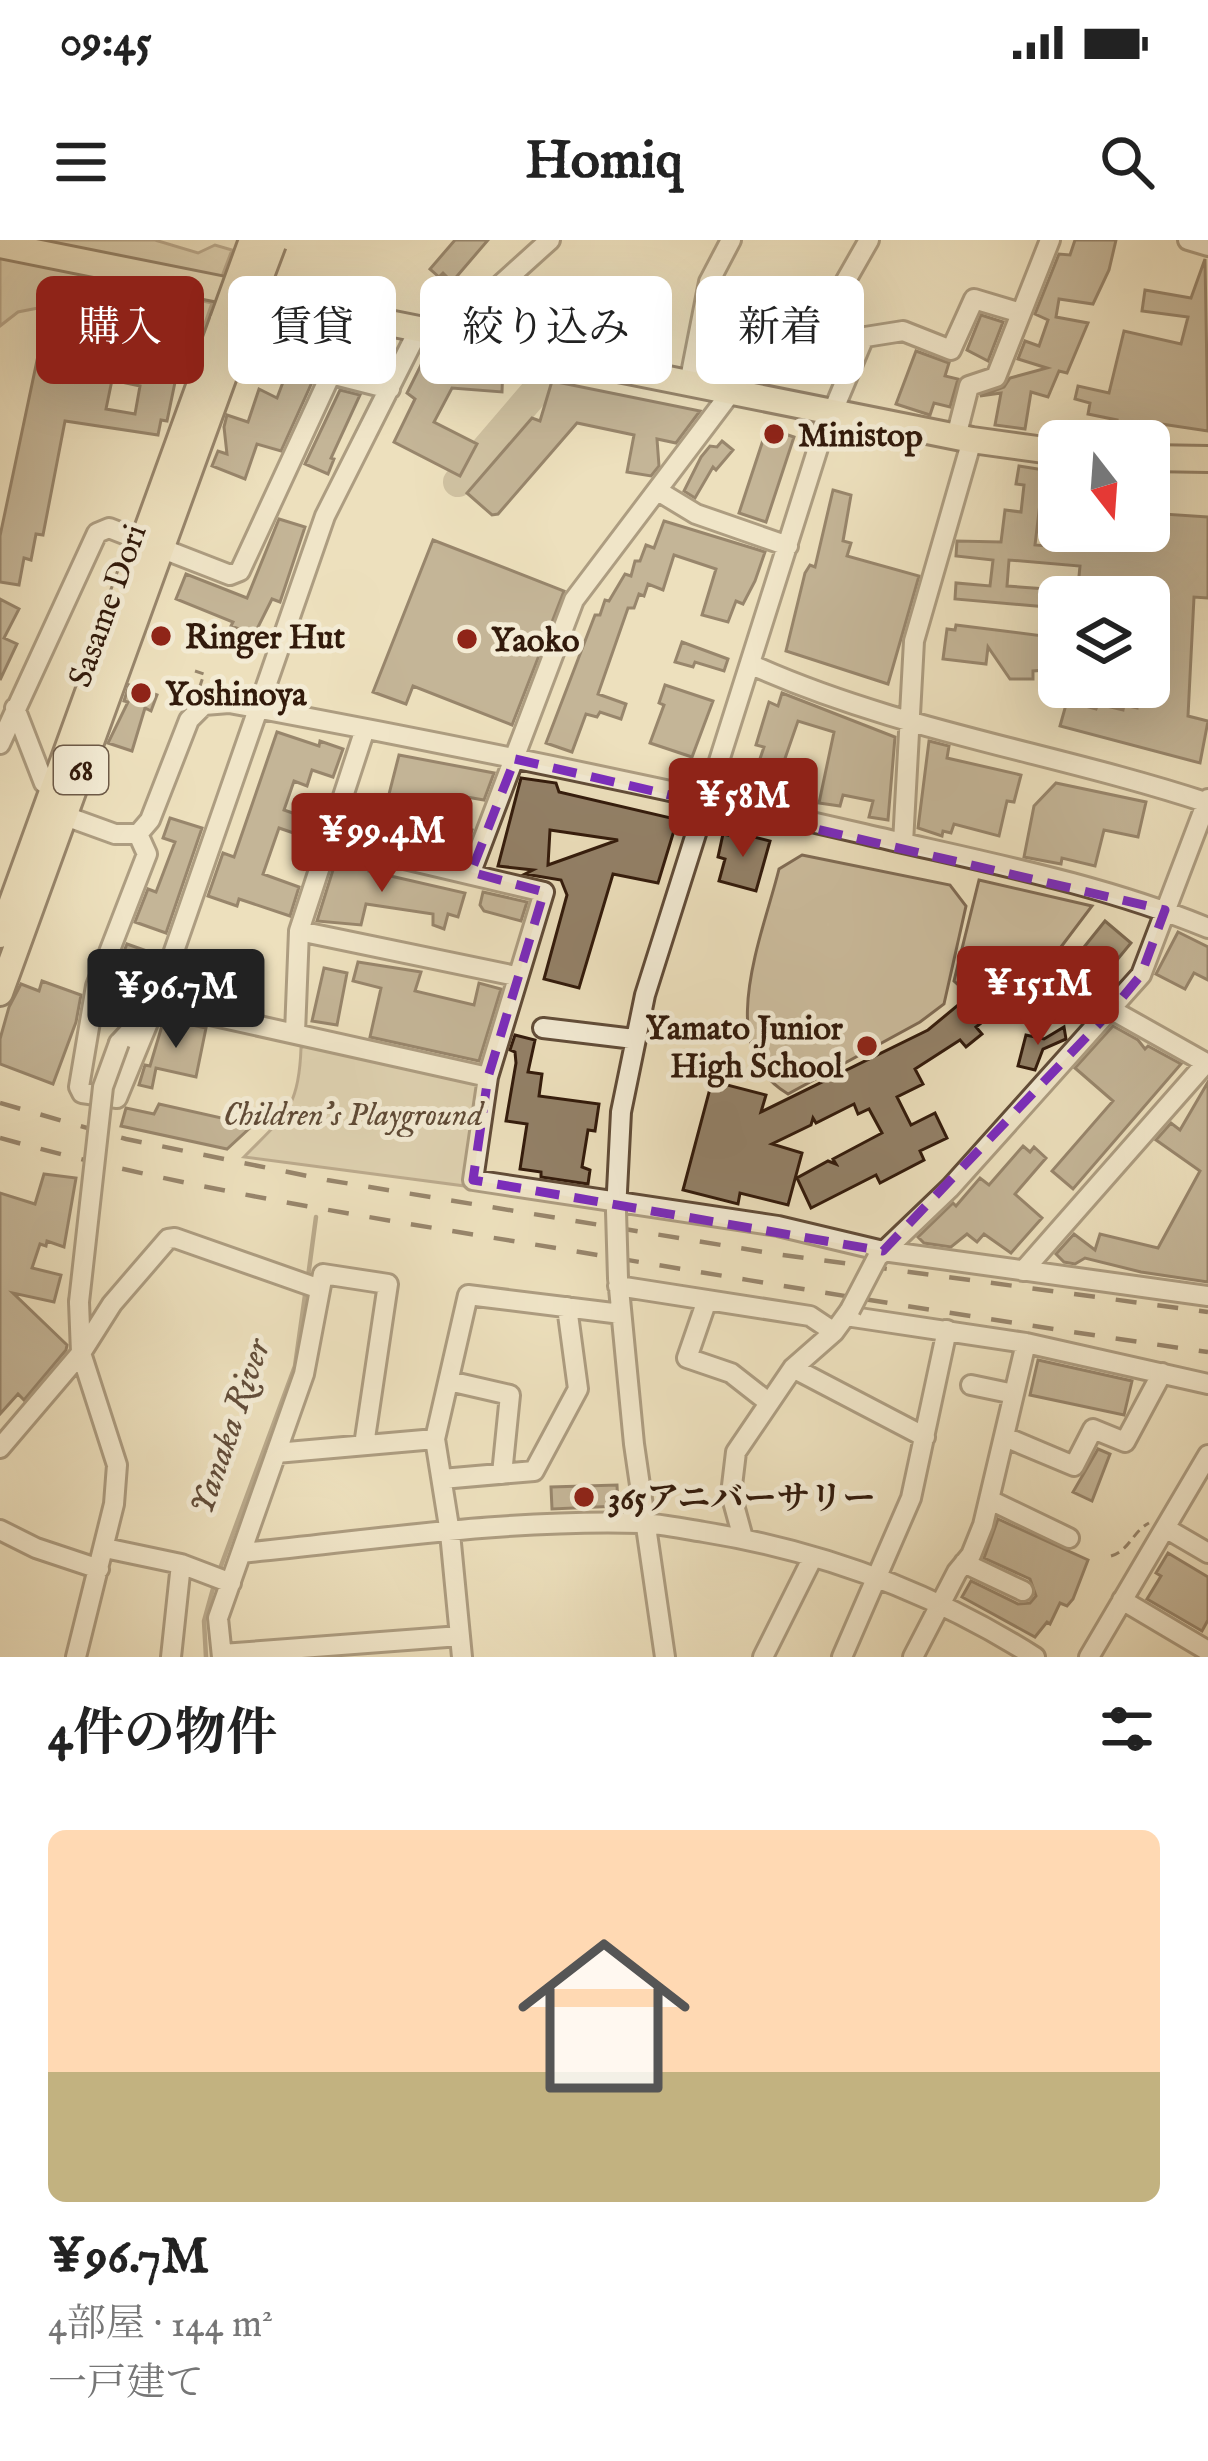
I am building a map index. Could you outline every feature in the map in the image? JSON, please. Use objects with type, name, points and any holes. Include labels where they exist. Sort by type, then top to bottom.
[{"type":"main road","name":"Sasame Dori","points":[[0,935],[56,804],[266,241]]},
{"type":"main road","points":[[0,244],[419,329]]},
{"type":"main road","points":[[672,381],[1038,449]]},
{"type":"main road","points":[[1170,458],[1208,459]]},
{"type":"main road","name":"Sasame Dori","points":[[0,993],[56,804]]},
{"type":"street","points":[[513,276],[550,240]]},
{"type":"street","points":[[712,276],[731,240]]},
{"type":"street","points":[[848,276],[869,240]]},
{"type":"street","points":[[903,843],[914,640],[964,438],[969,386],[996,377],[1050,240]]},
{"type":"street","points":[[1188,240],[1208,246]]},
{"type":"street","points":[[864,337],[903,331],[951,350],[974,298],[1021,313]]},
{"type":"street","points":[[138,834],[147,854],[96,986],[80,1091],[117,1098],[156,1004],[325,516],[419,329]]},
{"type":"street","points":[[689,384],[696,348]]},
{"type":"street","points":[[0,744],[97,533],[109,528],[230,575],[240,571],[331,374],[390,389]]},
{"type":"street","points":[[471,872],[574,600],[737,384]]},
{"type":"street","points":[[664,1657],[618,1282],[615,1207],[621,1112],[634,1039],[670,908],[843,384]]},
{"type":"street","points":[[658,490],[696,514],[788,546]]},
{"type":"street","points":[[742,1538],[731,1494],[731,1472],[743,1438],[794,1368],[844,1319],[880,1254],[950,1188],[1141,975],[1208,801],[910,724],[752,665]]},
{"type":"street","points":[[0,686],[17,702],[44,783],[56,804],[115,834],[138,834],[150,820],[182,736],[196,712],[216,703],[365,728],[708,798],[1165,910],[1208,928]]},
{"type":"street","points":[[295,1033],[299,931],[365,728]]},
{"type":"street","points":[[328,841],[544,892],[488,1077],[473,1180],[615,1207],[778,1226],[880,1254],[1208,1296]]},
{"type":"street","points":[[299,931],[516,976]]},
{"type":"street","points":[[156,1004],[488,1077]]},
{"type":"street","points":[[76,1657],[105,1548],[117,1465],[81,1353],[79,1302],[103,1088],[119,1043],[156,1004]]},
{"type":"street","points":[[1023,1271],[1207,1064],[1112,1010]]},
{"type":"street","points":[[543,1028],[634,1039]]},
{"type":"street","points":[[0,1448],[81,1353],[112,1304],[168,1239],[320,1289]]},
{"type":"street","points":[[364,1445],[388,1284],[323,1274],[304,1374],[241,1553],[221,1579],[222,1655],[460,1636]]},
{"type":"street","points":[[618,1282],[810,1316],[1026,1343],[1208,1384]]},
{"type":"street","points":[[463,1657],[435,1439],[468,1295],[621,1314]]},
{"type":"street","points":[[707,1300],[687,1358],[731,1373],[768,1402]]},
{"type":"street","points":[[442,1479],[534,1471],[578,1389],[567,1307]]},
{"type":"street","points":[[842,1657],[911,1498],[947,1330]]},
{"type":"street","points":[[913,1657],[983,1525],[1026,1343]]},
{"type":"street","points":[[794,1368],[925,1438]]},
{"type":"street","points":[[1005,1437],[1074,1466],[1093,1429],[1125,1442],[1162,1373]]},
{"type":"street","points":[[448,1382],[510,1395],[502,1474]]},
{"type":"street","points":[[970,1385],[1014,1394]]},
{"type":"street","points":[[276,1453],[435,1439]]},
{"type":"street","points":[[1089,1657],[1208,1455]]},
{"type":"street","points":[[990,1500],[1069,1538]]},
{"type":"street","points":[[241,1553],[539,1525],[646,1523],[742,1538],[876,1577],[940,1603],[1030,1656]]},
{"type":"street","points":[[1162,1526],[1208,1553]]},
{"type":"street","points":[[0,1530],[99,1569]]},
{"type":"street","points":[[105,1548],[181,1564],[221,1579]]},
{"type":"street","points":[[763,1657],[813,1557]]},
{"type":"street","points":[[964,1563],[1023,1592]]},
{"type":"street","points":[[171,1657],[181,1564]]},
{"type":"street","points":[[1122,1600],[1208,1651]]},
{"type":"path","points":[[196,671],[204,674],[196,697]]},
{"type":"path","points":[[1111,1556],[1124,1551],[1140,1528],[1162,1526]]},
{"type":"highlighted area","points":[[515,759],[1165,910],[1141,975],[883,1251],[473,1180],[488,1077],[544,892],[471,872]]},
{"type":"green space","points":[[35,240],[155,240],[198,253],[215,245],[232,250],[221,279]]},
{"type":"green space","points":[[0,257],[88,276],[36,276],[36,308],[18,312],[0,326]]},
{"type":"green space","points":[[204,301],[212,303],[204,326]]},
{"type":"green space","points":[[802,855],[950,885],[966,906],[944,1004],[788,1094],[765,1074],[752,1050],[749,990],[779,869]]},
{"type":"green space","points":[[979,880],[1092,906],[1039,976],[1004,997],[984,977],[965,991],[954,981]]},
{"type":"green space","name":"Children's Playground","points":[[307,1044],[477,1081],[480,1087],[465,1186],[244,1157],[287,1110],[297,1085],[301,1048]]},
{"type":"shaded area","points":[[1105,921],[1131,943],[1094,988],[1068,967]]},
{"type":"building","points":[[455,240],[488,240],[457,276],[438,276],[430,269]]},
{"type":"building","points":[[1075,240],[1116,240],[1093,304],[1059,299],[1056,317],[1088,323],[1067,373],[1059,371],[1048,397],[1031,392],[1025,429],[995,425],[1001,393],[980,396],[1004,387],[1010,378],[1047,368],[1018,359],[1025,341],[1039,346],[1048,320],[1035,314],[1059,254],[1070,255]]},
{"type":"building","points":[[1205,259],[1208,431],[1170,425],[1170,420],[1117,420],[1088,414],[1090,403],[1075,399],[1078,386],[1109,393],[1124,331],[1181,344],[1188,317],[1142,311],[1145,290],[1191,298]]},
{"type":"building","points":[[981,315],[1003,322],[988,361],[967,350]]},
{"type":"building","points":[[916,351],[949,363],[945,376],[958,379],[950,407],[934,403],[930,415],[896,404]]},
{"type":"building","points":[[36,365],[36,384],[111,384],[106,409],[135,414],[140,386],[131,384],[175,384],[167,421],[161,420],[158,435],[65,421],[43,535],[36,534],[31,560],[24,558],[19,585],[0,582],[0,536]]},
{"type":"building","points":[[420,367],[420,384],[502,384],[502,392],[452,388],[434,422],[477,444],[460,476],[394,442],[415,399],[407,393]]},
{"type":"building","points":[[282,384],[311,384],[281,451],[257,444],[245,479],[212,466],[218,451],[227,454],[227,415],[248,422],[259,389],[277,398]]},
{"type":"building","points":[[551,384],[700,411],[676,443],[657,439],[659,466],[651,476],[627,472],[634,435],[577,423],[498,514],[492,515],[467,493],[532,418],[540,421]]},
{"type":"building","points":[[340,390],[360,395],[328,474],[305,464]]},
{"type":"building","points":[[767,428],[794,437],[766,522],[739,513]]},
{"type":"building","points":[[722,441],[733,450],[716,470],[713,467],[695,498],[684,491],[701,457]]},
{"type":"building","points":[[1019,466],[1038,469],[1038,552],[1170,552],[1170,514],[1208,517],[1208,598],[1194,597],[1188,716],[1208,721],[1200,763],[1060,726],[1065,708],[1170,708],[1170,576],[1079,576],[1080,566],[1009,560],[1007,586],[1038,588],[1038,606],[955,599],[956,583],[990,586],[993,560],[956,556],[957,541],[1001,542],[1005,510],[1021,512],[1024,485],[1016,484]]},
{"type":"building","points":[[833,490],[851,495],[843,541],[851,543],[847,556],[919,576],[888,684],[786,651],[805,573],[810,565],[815,567]]},
{"type":"building","points":[[279,519],[305,527],[280,602],[272,599],[254,635],[176,599],[186,574],[247,598]]},
{"type":"building","points":[[664,521],[765,552],[743,604],[736,601],[728,622],[702,615],[716,569],[674,555],[663,590],[648,584],[634,608],[628,608],[598,694],[626,704],[621,719],[600,712],[597,717],[586,714],[572,752],[546,743],[595,615],[600,615],[625,574],[631,576],[646,545],[654,548]]},
{"type":"building","points":[[433,540],[564,591],[512,725],[413,686],[406,704],[373,692]]},
{"type":"building","points":[[0,599],[19,609],[4,638],[17,644],[0,680]]},
{"type":"building","points":[[956,625],[1038,635],[1038,671],[1033,671],[1033,679],[1010,679],[988,647],[986,664],[943,659],[947,629],[955,630]]},
{"type":"building","points":[[682,642],[728,659],[724,671],[695,662],[693,667],[675,662]]},
{"type":"building","points":[[129,685],[157,695],[151,711],[145,708],[132,751],[108,743],[128,702],[124,701]]},
{"type":"building","points":[[665,685],[713,701],[692,757],[650,743],[664,705],[659,703]]},
{"type":"building","points":[[782,693],[895,737],[888,820],[869,817],[873,801],[843,795],[840,806],[819,803],[834,732],[798,721],[773,793],[751,785],[764,747],[756,745],[769,702],[778,706]]},
{"type":"building","points":[[277,732],[343,749],[333,777],[312,770],[307,786],[294,781],[284,810],[319,822],[314,840],[279,828],[263,874],[299,887],[290,916],[239,899],[237,906],[208,896],[223,853],[234,857]]},
{"type":"building","points":[[929,741],[949,746],[947,758],[1021,775],[1014,802],[1007,801],[999,836],[954,824],[951,833],[943,831],[942,836],[918,828]]},
{"type":"building","points":[[399,755],[494,773],[484,800],[461,796],[456,827],[472,830],[467,845],[349,825],[357,796],[387,802]]},
{"type":"building","points":[[521,778],[556,783],[559,792],[671,818],[676,824],[658,883],[613,874],[579,988],[544,979],[567,895],[561,880],[525,874],[533,870],[498,866]],"holes":[[[550,830],[618,840],[548,865]]]},
{"type":"building","points":[[1056,783],[1146,802],[1138,837],[1104,830],[1095,866],[1062,858],[1061,864],[1024,857],[1034,806]]},
{"type":"building","points":[[170,818],[202,828],[166,933],[135,922],[148,889],[156,892],[175,842],[163,838]]},
{"type":"building","points":[[730,831],[770,841],[756,891],[719,881],[725,859],[718,857],[723,834]]},
{"type":"building","points":[[337,857],[370,865],[369,871],[465,893],[458,917],[448,914],[444,929],[433,925],[433,914],[366,904],[361,925],[317,921]]},
{"type":"building","points":[[483,892],[527,902],[521,921],[484,911],[480,905]]},
{"type":"building","points":[[1178,932],[1208,947],[1208,980],[1194,973],[1185,989],[1156,974]]},
{"type":"building","points":[[127,944],[158,955],[141,996],[117,988]]},
{"type":"building","points":[[358,962],[421,972],[415,991],[474,1005],[479,983],[501,989],[479,1061],[370,1037],[381,988],[353,981]]},
{"type":"building","points":[[324,968],[347,973],[337,1025],[312,1021]]},
{"type":"building","points":[[42,981],[81,995],[53,1084],[0,1064],[0,1039],[9,1007],[21,984],[39,991]]},
{"type":"building","points":[[981,986],[1000,1008],[976,1027],[982,1034],[966,1047],[960,1040],[915,1069],[923,1084],[897,1097],[911,1125],[935,1113],[947,1138],[920,1151],[924,1160],[880,1183],[876,1175],[811,1208],[797,1178],[828,1161],[836,1164],[833,1159],[882,1133],[869,1109],[858,1114],[854,1104],[816,1123],[813,1118],[811,1125],[772,1144],[802,1153],[788,1205],[740,1193],[738,1204],[683,1190],[712,1081],[766,1095],[761,1112],[928,1030]]},
{"type":"building","points":[[164,1019],[206,1028],[196,1077],[156,1068],[152,1088],[139,1085],[145,1065],[150,1066]]},
{"type":"building","points":[[1113,1026],[1145,1049],[1148,1046],[1181,1064],[1073,1189],[1052,1171],[1113,1101],[1075,1068]]},
{"type":"building","points":[[1064,1027],[1066,1039],[1043,1049],[1035,1070],[1018,1066],[1026,1035],[1044,1039]]},
{"type":"building","points":[[515,1035],[535,1040],[528,1072],[542,1074],[539,1096],[599,1104],[595,1131],[588,1130],[582,1167],[590,1170],[588,1184],[520,1169],[527,1124],[506,1121],[516,1063],[515,1052],[510,1050]]},
{"type":"building","points":[[1208,1082],[1208,1282],[1085,1258],[1075,1264],[1064,1262],[1056,1254],[1074,1234],[1095,1250],[1100,1234],[1158,1248],[1200,1171],[1156,1140],[1171,1123],[1180,1130]]},
{"type":"building","points":[[159,1104],[253,1125],[227,1149],[121,1126],[126,1108],[154,1114]]},
{"type":"building","points":[[1023,1146],[1030,1152],[1034,1147],[1046,1158],[1015,1194],[1042,1218],[1011,1253],[984,1234],[977,1242],[967,1234],[951,1247],[924,1243],[918,1237],[953,1203],[956,1206],[980,1178],[989,1185]]},
{"type":"building","points":[[44,1174],[76,1178],[64,1247],[47,1241],[46,1246],[40,1244],[32,1268],[61,1275],[54,1302],[13,1293],[67,1345],[24,1400],[18,1394],[0,1414],[0,1193],[35,1204]]},
{"type":"building","points":[[1038,1360],[1132,1381],[1124,1415],[1030,1395]]},
{"type":"building","points":[[1098,1449],[1110,1454],[1092,1501],[1073,1492]]},
{"type":"building","name":"365アニバーサリー","points":[[617,1485],[618,1506],[552,1509],[551,1487]]},
{"type":"building","points":[[998,1519],[1088,1560],[1073,1599],[1067,1606],[1060,1603],[1050,1624],[1035,1637],[962,1597],[971,1581],[1018,1604],[1030,1603],[1036,1596],[1030,1579],[984,1558]]},
{"type":"building","points":[[1168,1553],[1208,1577],[1208,1620],[1202,1631],[1147,1599]]},
{"type":"waterway","name":"Yanaka River","points":[[458,482],[542,384]]},
{"type":"waterway","name":"Yanaka River","points":[[308,1277],[316,1217]]},
{"type":"waterway","name":"Yanaka River","points":[[218,1574],[295,1366],[306,1288]]},
{"type":"waterway","name":"Yanaka River","points":[[206,1657],[204,1621],[214,1585]]},
{"type":"railway","points":[[0,1103],[126,1139],[327,1180],[776,1254],[1208,1312]]},
{"type":"railway","points":[[0,1138],[139,1172],[350,1214],[1208,1352]]},
{"type":"place","name":"Ministop","points":[[774,434]]},
{"type":"place","name":"Ringer Hut","points":[[161,636]]},
{"type":"place","name":"Yaoko","points":[[467,639]]},
{"type":"place","name":"Yoshinoya","points":[[141,693]]},
{"type":"place","name":"Yamato Junior High School","points":[[867,1046]]},
{"type":"place","name":"365アニバーサリー","points":[[584,1497]]}]
